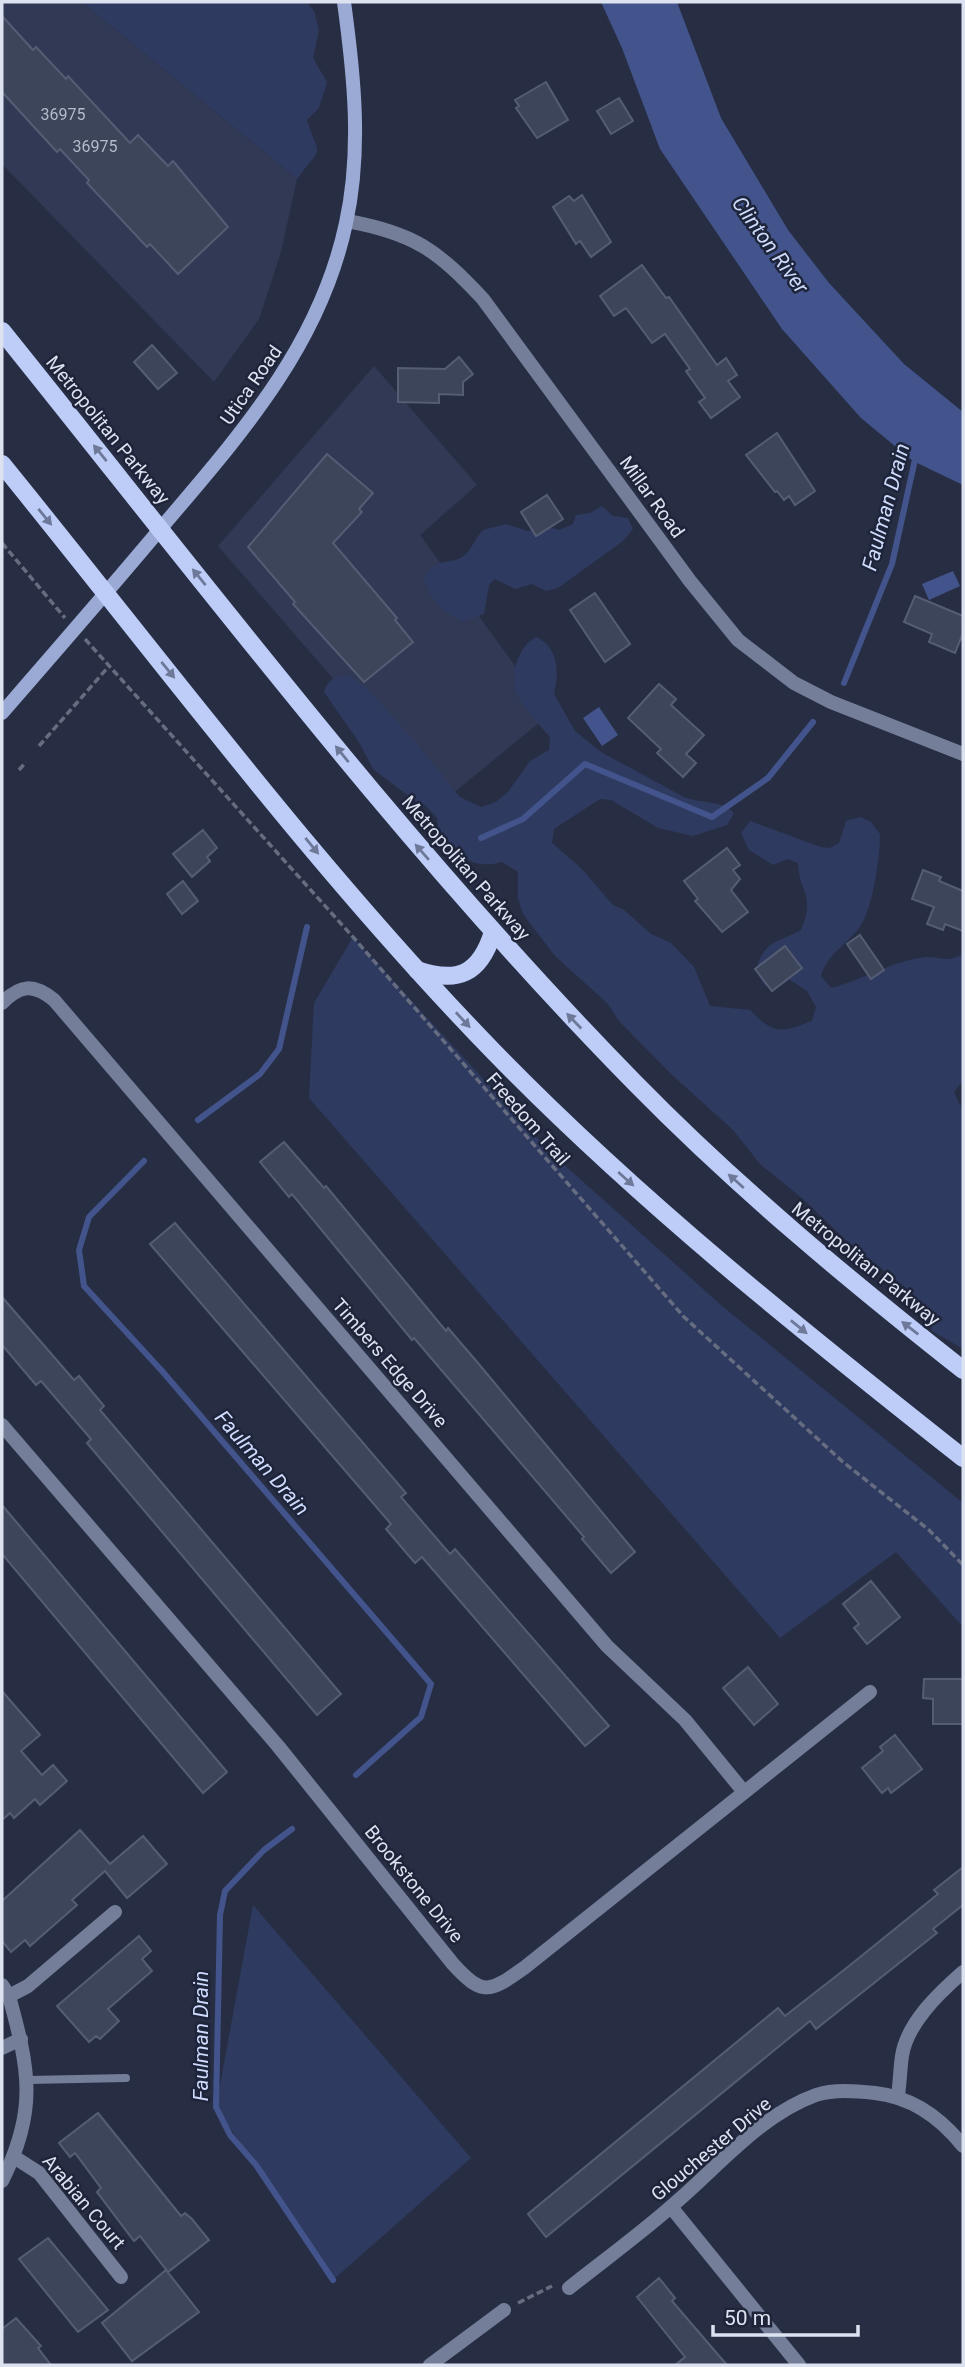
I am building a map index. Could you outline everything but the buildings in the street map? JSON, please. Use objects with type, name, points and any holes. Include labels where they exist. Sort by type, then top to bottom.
[{"type":"main road","name":"Metropolitan Parkway","points":[[2,331],[385,807],[493,932],[638,1087],[730,1176],[824,1259],[963,1370]]},
{"type":"main road","points":[[2,464],[326,864],[417,970],[529,1088],[660,1210],[807,1334],[963,1458]]},
{"type":"main road","points":[[417,970],[438,977],[464,973],[483,956],[493,932]]},
{"type":"street","name":"Utica Road","points":[[2,713],[248,426],[286,373],[327,290],[347,221],[356,121],[344,2]]},
{"type":"street","name":"Millar Road","points":[[347,221],[411,238],[453,267],[483,299],[690,581],[738,640],[794,683],[831,702],[963,754]]},
{"type":"street","name":"Timbers Edge Drive","points":[[2,1003],[14,991],[28,986],[40,989],[54,1000],[607,1646],[685,1720],[744,1793]]},
{"type":"street","name":"Brookstone Drive","points":[[2,1425],[278,1745],[469,1982],[485,1989],[497,1987],[870,1692]]},
{"type":"street","points":[[2,2181],[14,2157],[24,2119],[29,2080],[21,2039],[5,1990],[28,1986],[115,1912]]},
{"type":"street","points":[[963,1972],[939,1994],[911,2032],[902,2054],[898,2095],[928,2113],[963,2146]]},
{"type":"street","points":[[2,2048],[21,2039]]},
{"type":"street","name":"Glouchester Drive","points":[[569,2288],[671,2207],[756,2132],[792,2107],[818,2094],[845,2091],[898,2095]]},
{"type":"street","name":"Arabian Court","points":[[14,2157],[39,2173],[121,2277]]},
{"type":"street","points":[[671,2207],[799,2365]]},
{"type":"street","points":[[430,2365],[504,2309]]},
{"type":"lane","points":[[29,2080],[126,2078]]},
{"type":"path","points":[[2,543],[55,608]]},
{"type":"path","name":"Freedom Trail","points":[[104,659],[353,937],[684,1317],[843,1462],[929,1530],[963,1565]]},
{"type":"path","points":[[39,747],[110,665]]},
{"type":"path","points":[[19,770],[26,762]]},
{"type":"path","points":[[504,2309],[554,2285],[569,2288]]},
{"type":"shaded area","points":[[2,2],[82,2],[297,179],[281,252],[259,319],[214,382],[2,164]]},
{"type":"shaded area","points":[[82,2],[307,2],[314,11],[319,30],[313,58],[327,82],[319,108],[307,120],[317,147],[315,155],[297,179]]},
{"type":"shaded area","points":[[374,366],[477,485],[420,535],[550,714],[441,803],[218,546]]},
{"type":"shaded area","points":[[602,506],[613,516],[628,518],[633,529],[623,541],[558,588],[546,591],[532,584],[515,589],[495,579],[489,585],[484,614],[463,621],[442,609],[429,592],[424,577],[430,570],[435,565],[462,557],[483,530],[506,524],[528,531],[552,528],[559,530],[573,524],[576,515],[590,513]]},
{"type":"shaded area","points":[[536,637],[549,647],[556,661],[554,694],[575,731],[601,752],[684,797],[717,804],[734,813],[727,825],[693,836],[658,828],[611,800],[600,799],[554,829],[552,843],[581,868],[613,905],[624,910],[651,934],[671,943],[694,967],[710,1006],[750,1010],[765,1024],[778,1029],[793,1028],[812,1021],[816,1007],[807,991],[789,979],[781,985],[765,986],[756,971],[767,948],[801,930],[807,901],[798,863],[788,859],[773,865],[749,850],[741,833],[750,821],[830,848],[839,843],[846,821],[860,817],[871,822],[880,834],[875,881],[865,917],[856,932],[828,961],[821,976],[831,988],[913,959],[956,957],[961,955],[963,947],[963,1081],[954,1092],[963,1111],[963,1349],[932,1331],[922,1304],[906,1288],[850,1244],[803,1199],[760,1164],[733,1130],[670,1073],[620,1022],[607,1003],[555,956],[523,914],[518,898],[518,872],[502,862],[485,864],[470,861],[440,843],[437,818],[425,805],[415,801],[373,769],[360,744],[324,692],[334,678],[351,676],[370,691],[460,797],[481,807],[496,802],[508,792],[530,761],[549,750],[550,737],[522,704],[514,685],[516,664],[520,655],[526,645]]},
{"type":"shaded area","points":[[353,937],[551,1153],[721,1305],[963,1503],[963,1627],[896,1552],[780,1638],[309,1098],[314,1003]]},
{"type":"shaded area","points":[[253,1905],[471,2158],[333,2280],[216,2107]]},
{"type":"water","name":"Clinton River","points":[[601,2],[677,2],[721,118],[788,230],[829,283],[904,364],[963,412],[963,485],[913,461],[861,418],[782,329],[660,149],[622,48]]},
{"type":"water","points":[[953,571],[960,586],[929,600],[922,584]]},
{"type":"water","points":[[599,707],[618,735],[602,746],[583,718]]},
{"type":"waterway","name":"Faulman Drain","points":[[844,683],[892,564],[916,455]]},
{"type":"waterway","name":"Faulman Drain","points":[[481,838],[523,819],[585,764],[712,817],[768,778],[813,722]]},
{"type":"waterway","name":"Faulman Drain","points":[[198,1120],[260,1074],[279,1049],[307,927]]},
{"type":"waterway","name":"Faulman Drain","points":[[144,1161],[89,1217],[79,1250],[84,1286],[162,1371],[431,1684],[421,1717],[356,1775]]},
{"type":"waterway","name":"Faulman Drain","points":[[292,1829],[264,1850],[225,1891],[220,1915],[216,2107],[230,2135],[256,2165],[333,2280]]}]
